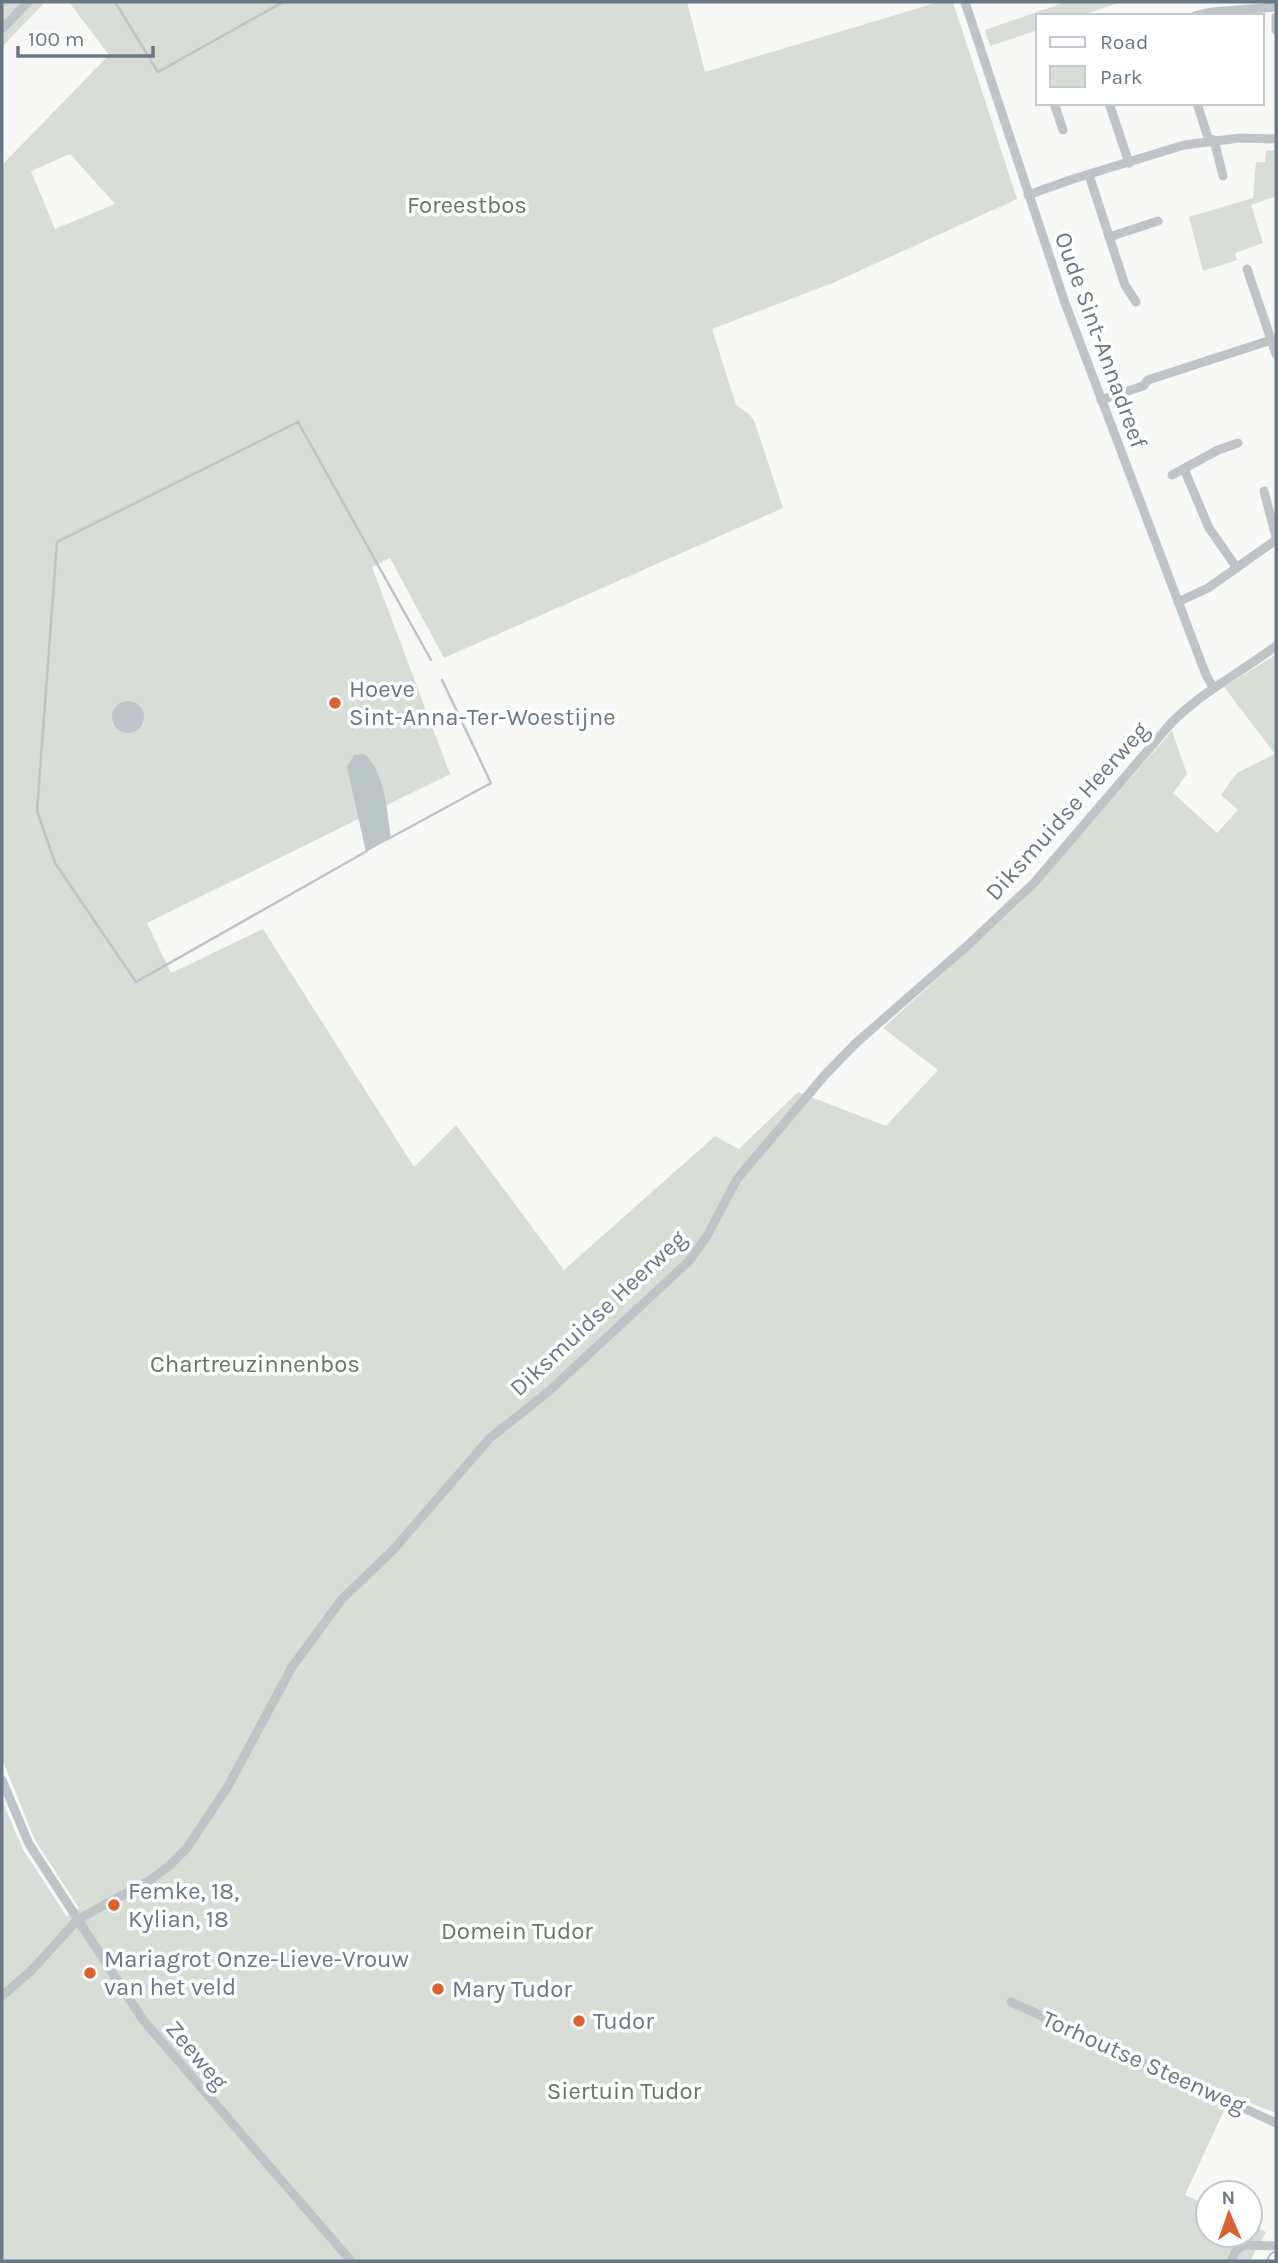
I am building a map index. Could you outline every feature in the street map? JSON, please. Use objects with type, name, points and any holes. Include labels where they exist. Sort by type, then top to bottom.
[{"type":"street","points":[[2,29],[28,2]]},
{"type":"street","name":"Oude Sint-Annadreef","points":[[965,2],[1028,195],[1101,400],[1206,676],[1213,687]]},
{"type":"street","points":[[1204,14],[1276,7]]},
{"type":"street","points":[[1276,17],[1276,30]]},
{"type":"street","points":[[1057,105],[1063,130]]},
{"type":"street","points":[[1110,105],[1129,163]]},
{"type":"street","points":[[1198,105],[1205,133],[1208,138],[1214,140]]},
{"type":"street","points":[[1028,195],[1177,147],[1214,140],[1276,139]]},
{"type":"street","points":[[1214,140],[1223,176]]},
{"type":"street","points":[[1089,175],[1125,285],[1136,302]]},
{"type":"street","points":[[1109,237],[1158,221]]},
{"type":"street","points":[[1247,269],[1276,354]]},
{"type":"street","points":[[1101,400],[1143,386],[1148,380],[1271,340]]},
{"type":"street","points":[[1172,475],[1218,450],[1238,443]]},
{"type":"street","points":[[1184,469],[1209,528],[1237,568]]},
{"type":"street","points":[[1178,602],[1208,588],[1276,538],[1264,491]]},
{"type":"street","name":"Diksmuidse Heerweg","points":[[2,1996],[32,1970],[77,1920],[150,1880],[187,1848],[228,1788],[292,1668],[342,1599],[393,1550],[490,1438],[548,1392],[689,1261],[707,1236],[737,1179],[824,1076],[856,1043],[958,955],[1034,883],[1171,722],[1213,687],[1276,646]]},
{"type":"street","name":"Zeeweg","points":[[2,1780],[29,1844],[143,2020],[351,2261]]},
{"type":"street","name":"Torhoutse Steenweg","points":[[1012,2003],[1276,2123]]},
{"type":"street","points":[[1231,2261],[1243,2245],[1276,2246]]},
{"type":"green space","points":[[2,2],[45,2],[2,47]]},
{"type":"green space","points":[[69,2],[687,2],[705,72],[939,2],[953,2],[1017,199],[835,282],[712,329],[736,405],[750,415],[755,423],[783,508],[444,658],[390,558],[372,567],[450,774],[147,923],[171,973],[263,929],[414,1167],[456,1125],[564,1270],[715,1136],[739,1149],[798,1092],[886,1126],[938,1070],[883,1028],[1019,904],[1172,731],[1187,774],[1173,793],[1217,833],[1238,810],[1221,795],[1237,773],[1275,754],[1224,687],[1275,655],[1276,2113],[1231,2095],[1185,2195],[1194,2199],[1194,2249],[1257,2249],[1250,2261],[2,2261],[2,1800],[22,1848],[67,1917],[79,1908],[35,1840],[2,1759],[2,165],[109,55]],"holes":[[[70,154],[115,204],[55,229],[31,171]]]},
{"type":"green space","points":[[1066,2],[1121,2],[1086,14],[1036,14],[1036,31],[990,46],[985,30]]},
{"type":"green space","points":[[1276,150],[1276,196],[1251,205],[1263,243],[1235,253],[1237,260],[1203,271],[1189,217],[1253,198],[1256,162],[1265,162],[1266,151]]},
{"type":"shaded area","points":[[128,701],[139,706],[144,717],[139,728],[128,733],[117,728],[112,717],[117,706]]},
{"type":"shaded area","points":[[364,754],[377,770],[381,781],[391,838],[366,852],[347,767],[354,755]]},
{"type":"waterway","points":[[115,2],[158,72],[283,2]]},
{"type":"waterway","points":[[367,851],[136,982],[55,863],[37,811],[57,542],[298,422],[431,660]]},
{"type":"waterway","points":[[388,839],[491,783],[442,680]]},
{"type":"place","name":"Hoeve Sint-Anna-Ter-Woestijne","points":[[335,703]]},
{"type":"place","name":"Femke, 18, Kylian, 18","points":[[114,1905]]},
{"type":"place","name":"Mariagrot Onze-Lieve-Vrouw van het veld","points":[[90,1973]]},
{"type":"place","name":"Mary Tudor","points":[[438,1989]]},
{"type":"place","name":"Tudor","points":[[579,2021]]},
{"type":"park label","name":"Foreestbos","points":[[467,205]]},
{"type":"park label","name":"Chartreuzinnenbos","points":[[255,1364]]},
{"type":"park label","name":"Domein Tudor","points":[[517,1931]]},
{"type":"park label","name":"Siertuin Tudor","points":[[624,2091]]}]
